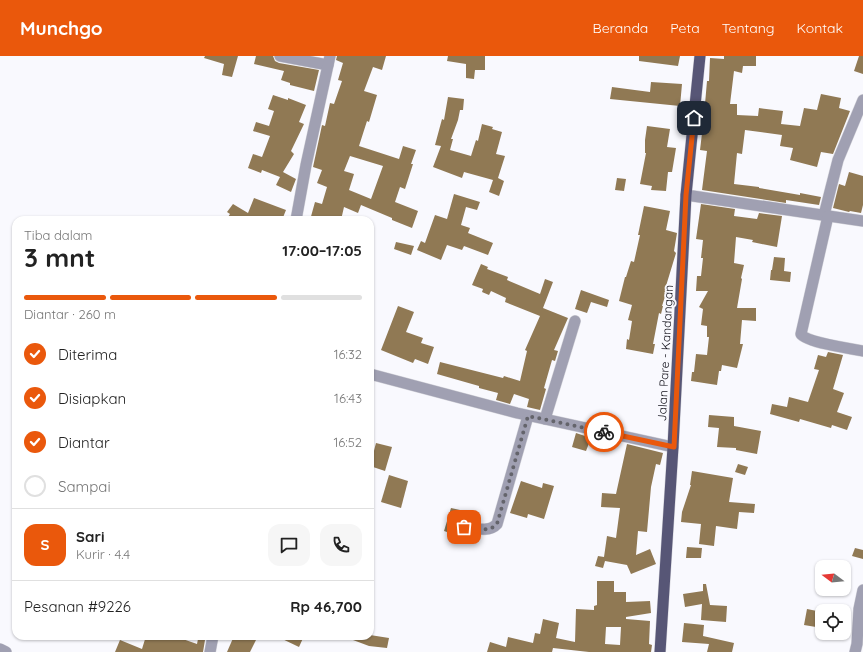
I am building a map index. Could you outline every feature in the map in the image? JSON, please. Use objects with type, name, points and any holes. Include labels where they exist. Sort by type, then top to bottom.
[{"type":"main road","name":"Jalan Pare - Kandangan","points":[[660,652],[674,447],[686,195],[700,56]]},
{"type":"street","points":[[280,56],[329,60],[306,165],[297,216]]},
{"type":"street","points":[[863,100],[838,160],[800,334],[805,338],[815,341],[863,351]]},
{"type":"street","points":[[686,195],[863,221]]},
{"type":"street","points":[[545,419],[575,320]]},
{"type":"street","points":[[374,375],[528,416],[674,447]]},
{"type":"street","points":[[464,527],[489,529],[496,526],[528,416]]},
{"type":"street","points":[[855,652],[857,644],[859,609],[863,590]]},
{"type":"street","points":[[210,652],[212,640]]},
{"type":"street","points":[[0,649],[6,652]]},
{"type":"building","points":[[205,56],[238,56],[232,77],[222,75],[224,64],[204,58]]},
{"type":"building","points":[[256,56],[273,56],[275,61],[279,63],[319,70],[314,91],[290,85],[290,83],[281,80],[284,71],[254,64]]},
{"type":"building","points":[[337,56],[386,56],[382,70],[373,67],[364,91],[377,95],[369,122],[367,121],[359,146],[399,159],[403,146],[416,150],[405,189],[400,187],[395,202],[418,211],[412,228],[361,205],[358,213],[344,207],[342,216],[311,216],[315,202],[322,204],[327,187],[317,183],[322,170],[313,167],[322,125],[325,126],[330,103],[334,104],[342,81],[338,80],[343,63],[336,60]],"holes":[[[350,156],[383,166],[371,199],[349,190],[354,174],[344,171]]]},
{"type":"building","points":[[448,56],[485,56],[485,70],[475,70],[474,79],[466,78],[466,64],[447,61]]},
{"type":"building","points":[[639,56],[680,56],[678,66],[639,61]]},
{"type":"building","points":[[724,56],[756,56],[756,66],[743,66],[742,73],[734,71],[730,104],[737,104],[737,115],[758,116],[759,108],[783,111],[781,124],[800,126],[804,108],[817,110],[821,94],[841,98],[839,108],[850,111],[833,154],[821,152],[817,167],[790,160],[793,148],[780,146],[782,135],[745,130],[742,154],[737,153],[734,184],[821,197],[819,205],[786,200],[786,203],[702,190],[707,151],[700,150],[704,125],[704,104],[707,81],[709,81],[710,58],[724,59]]},
{"type":"building","points":[[859,56],[863,56],[863,74],[854,71]]},
{"type":"building","points":[[651,82],[682,84],[680,106],[610,99],[612,87],[650,92]]},
{"type":"building","points":[[273,95],[288,100],[288,98],[306,105],[299,122],[304,124],[291,151],[294,154],[283,172],[296,179],[291,192],[276,185],[280,177],[262,170],[261,173],[248,168],[253,154],[262,157],[270,136],[253,131],[256,122],[269,126],[274,111],[268,109]]},
{"type":"building","points":[[448,97],[464,99],[463,110],[460,110],[451,139],[453,139],[450,150],[471,156],[476,140],[478,141],[482,124],[493,127],[492,129],[502,132],[496,154],[505,156],[498,178],[504,181],[499,196],[489,192],[493,180],[464,172],[462,178],[433,167],[441,146],[435,145],[442,119],[444,120]]},
{"type":"building","points":[[647,126],[670,129],[667,147],[676,148],[672,172],[668,172],[666,191],[651,190],[652,186],[640,184],[646,153],[645,140]]},
{"type":"building","points":[[849,172],[863,176],[863,205],[861,213],[833,208],[839,184],[845,186]]},
{"type":"building","points":[[617,178],[626,179],[624,191],[615,190]]},
{"type":"building","points":[[454,194],[480,202],[477,210],[466,207],[461,225],[470,228],[468,233],[493,243],[488,255],[464,246],[462,250],[447,245],[441,260],[417,250],[421,241],[425,243],[435,215],[447,219]]},
{"type":"building","points":[[254,198],[286,210],[284,216],[229,216],[230,214],[227,212],[233,204],[248,213]]},
{"type":"building","points":[[701,204],[735,209],[734,216],[757,219],[759,213],[782,216],[777,247],[736,237],[734,263],[744,265],[737,308],[756,308],[756,321],[742,320],[740,344],[743,344],[737,368],[722,365],[721,371],[719,371],[717,385],[691,381],[692,372],[694,372],[696,354],[707,355],[709,337],[707,337],[707,326],[701,325],[703,309],[699,307],[708,291],[696,291],[697,276],[701,276],[703,258],[701,258],[703,240],[696,239]]},
{"type":"building","points":[[644,206],[670,211],[666,230],[677,233],[674,251],[676,253],[666,286],[668,287],[661,314],[659,313],[653,344],[655,344],[653,354],[626,349],[632,321],[628,320],[632,305],[619,301],[631,261],[634,262]]},
{"type":"building","points":[[396,242],[414,246],[411,255],[394,249]]},
{"type":"building","points":[[774,257],[785,258],[784,271],[791,272],[790,282],[770,280]]},
{"type":"building","points":[[481,264],[488,267],[487,269],[508,277],[507,280],[540,294],[545,279],[553,282],[543,308],[568,318],[554,350],[558,351],[555,361],[552,360],[544,388],[546,389],[540,410],[527,407],[529,399],[514,394],[510,404],[496,400],[498,393],[437,374],[440,362],[520,381],[527,351],[525,350],[540,316],[505,302],[506,298],[491,291],[489,295],[482,292],[483,289],[472,285]]},
{"type":"building","points":[[581,290],[609,300],[607,307],[591,302],[587,313],[575,309]]},
{"type":"building","points":[[398,306],[414,312],[406,332],[423,338],[421,343],[434,347],[428,364],[415,359],[413,363],[381,350]]},
{"type":"building","points":[[828,352],[843,355],[833,389],[844,393],[837,412],[852,417],[847,430],[832,425],[831,428],[800,419],[799,422],[770,414],[772,404],[787,407],[789,397],[808,402],[819,370],[814,369],[818,355],[826,357]]},
{"type":"building","points":[[709,415],[734,417],[734,426],[761,431],[757,454],[736,450],[736,448],[717,447],[719,428],[708,427]]},
{"type":"building","points":[[576,433],[591,438],[586,451],[572,447]]},
{"type":"building","points":[[376,443],[392,447],[385,471],[374,467],[374,451]]},
{"type":"building","points":[[627,444],[663,453],[660,465],[656,464],[651,487],[647,532],[638,531],[636,555],[650,549],[656,564],[631,574],[627,565],[605,561],[603,568],[595,566],[598,556],[604,557],[607,536],[616,538],[620,508],[601,507],[602,493],[616,494]]},
{"type":"building","points":[[738,464],[748,467],[745,475],[735,472]]},
{"type":"building","points":[[692,471],[733,478],[729,502],[755,504],[754,513],[739,512],[737,529],[716,526],[714,546],[699,544],[701,524],[681,522],[682,512],[691,485]]},
{"type":"building","points":[[389,475],[408,481],[401,508],[381,502]]},
{"type":"building","points":[[521,481],[542,488],[543,483],[554,486],[544,519],[528,514],[527,518],[510,513]]},
{"type":"building","points":[[451,508],[460,510],[453,534],[444,531]]},
{"type":"building","points":[[687,547],[702,548],[701,558],[686,558]]},
{"type":"building","points":[[855,548],[863,550],[863,559],[852,556]]},
{"type":"building","points":[[597,581],[614,581],[614,592],[626,592],[626,602],[650,601],[651,613],[626,617],[626,619],[650,621],[649,644],[652,645],[651,652],[589,652],[553,648],[552,652],[487,652],[490,642],[506,647],[508,637],[533,643],[535,633],[540,634],[543,619],[559,623],[556,638],[575,642],[576,609],[594,610],[594,606],[597,605]],"holes":[[[606,627],[621,627],[620,645],[605,644]]]},
{"type":"building","points":[[703,584],[706,584],[710,605],[727,606],[726,622],[701,620],[702,604],[685,607],[683,594],[703,591]]},
{"type":"building","points":[[807,609],[815,611],[815,627],[804,625]]},
{"type":"building","points":[[684,623],[704,625],[703,636],[734,643],[732,652],[707,652],[709,644],[682,642]]},
{"type":"building","points":[[374,636],[389,638],[387,648],[369,646],[353,640],[374,640]]},
{"type":"building","points":[[120,640],[142,649],[145,640],[186,640],[197,644],[198,640],[205,640],[203,652],[115,652]]},
{"type":"building","points":[[232,640],[256,640],[250,652],[227,652]]},
{"type":"building","points":[[284,640],[302,640],[299,647]]},
{"type":"way so far","points":[[464,527],[489,529],[496,526],[499,520],[528,416],[604,432]]},
{"type":"route","points":[[604,432],[674,447],[686,195],[694,118]]}]
